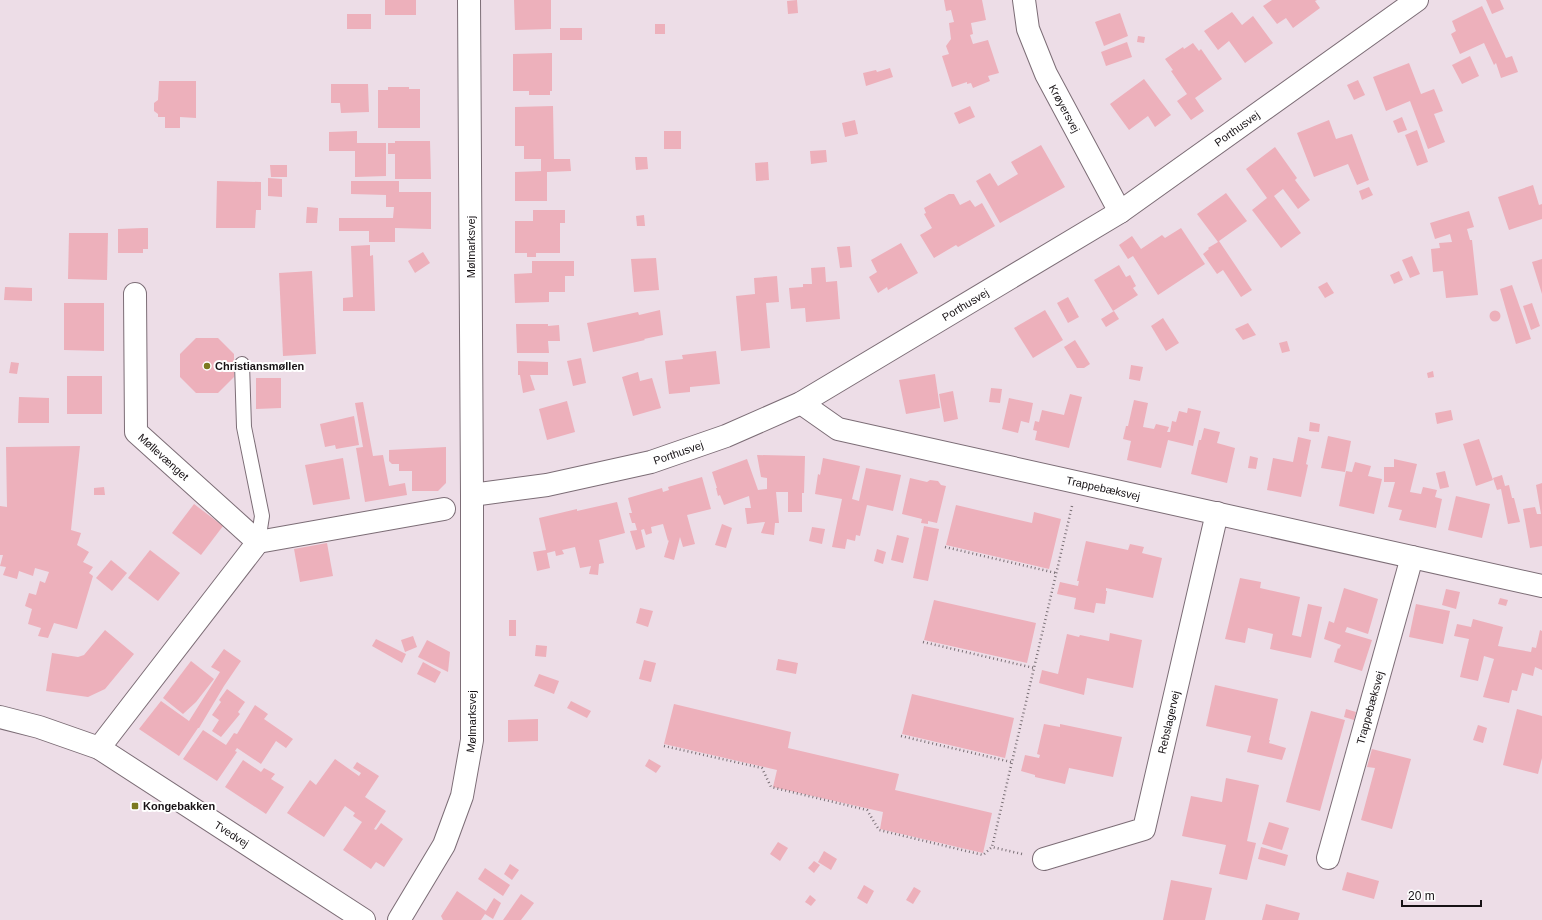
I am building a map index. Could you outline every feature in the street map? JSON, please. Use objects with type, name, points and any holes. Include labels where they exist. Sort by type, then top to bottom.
[{"type":"street","name":"Mølmarksvej","points":[[399,920],[444,845],[462,796],[472,740],[469,0]]},
{"type":"street","name":"Krøyersvej","points":[[1024,0],[1028,29],[1046,74],[1120,212]]},
{"type":"street","name":"Porthusvej","points":[[472,500],[651,462],[726,436],[801,403],[1120,212],[1417,0]]},
{"type":"street","name":"Møllevænget","points":[[135,294],[136,432],[258,542]]},
{"type":"street","name":"Trappebæksvej","points":[[801,403],[838,429],[1542,586]]},
{"type":"street","points":[[0,717],[39,726],[99,748],[258,542],[444,509]]},
{"type":"street","name":"Rebslagervej","points":[[1044,858],[1144,829],[1217,514]]},
{"type":"street","name":"Trappebæksvej","points":[[1328,858],[1412,557]]},
{"type":"street","name":"Tvedvej","points":[[99,748],[364,920]]},
{"type":"lane","points":[[242,364],[244,427],[262,516],[258,542]]},
{"type":"path","points":[[664,746],[762,768],[771,787],[868,810],[878,830],[983,855],[992,847],[1077,482]]},
{"type":"path","points":[[945,547],[1056,573]]},
{"type":"path","points":[[923,642],[1034,668]]},
{"type":"path","points":[[901,736],[1011,762]]},
{"type":"path","points":[[992,847],[1044,858]]},
{"type":"building","points":[[385,0],[416,0],[416,15],[385,15]]},
{"type":"building","points":[[514,0],[551,0],[551,29],[515,30]]},
{"type":"building","points":[[797,0],[798,13],[788,14],[787,1]]},
{"type":"building","points":[[944,0],[982,0],[986,20],[971,23],[973,34],[970,35],[973,44],[988,40],[999,73],[988,76],[990,81],[973,88],[971,83],[967,84],[967,82],[952,87],[942,56],[949,54],[946,46],[951,39],[949,23],[954,22],[951,10],[946,11]]},
{"type":"building","points":[[1272,0],[1317,0],[1315,1],[1320,8],[1293,28],[1286,18],[1277,24],[1263,6]]},
{"type":"building","points":[[1486,0],[1500,0],[1504,9],[1492,14]]},
{"type":"building","points":[[1482,6],[1506,58],[1512,56],[1518,72],[1501,78],[1496,63],[1494,65],[1484,43],[1460,54],[1451,34],[1456,31],[1452,21]]},
{"type":"building","points":[[1232,12],[1242,25],[1253,16],[1273,43],[1245,63],[1229,41],[1218,50],[1204,31]]},
{"type":"building","points":[[1120,13],[1128,36],[1104,46],[1095,22]]},
{"type":"building","points":[[347,14],[371,14],[371,29],[347,29]]},
{"type":"building","points":[[655,24],[665,24],[665,34],[655,34]]},
{"type":"building","points":[[560,28],[582,28],[582,40],[560,40]]},
{"type":"building","points":[[1138,36],[1145,37],[1144,43],[1137,42]]},
{"type":"building","points":[[1127,42],[1132,57],[1106,66],[1101,52]]},
{"type":"building","points":[[1193,43],[1199,51],[1201,49],[1222,79],[1195,98],[1204,111],[1191,120],[1177,101],[1187,94],[1171,71],[1173,70],[1165,59],[1183,47],[1184,49]]},
{"type":"building","points":[[552,53],[552,91],[550,91],[550,95],[529,95],[529,91],[513,91],[513,54]]},
{"type":"building","points":[[1470,56],[1479,76],[1462,84],[1452,65]]},
{"type":"building","points":[[1409,63],[1421,94],[1434,89],[1443,111],[1434,114],[1445,142],[1428,149],[1410,101],[1386,111],[1373,77]]},
{"type":"building","points":[[890,68],[893,77],[866,86],[863,73],[876,70],[877,72]]},
{"type":"building","points":[[1144,79],[1171,115],[1155,127],[1148,116],[1129,130],[1110,104]]},
{"type":"building","points":[[1358,80],[1365,95],[1354,100],[1347,85]]},
{"type":"building","points":[[159,81],[196,81],[196,118],[180,117],[180,128],[165,128],[165,117],[158,117],[158,114],[154,111],[154,103],[158,100]]},
{"type":"building","points":[[331,84],[368,84],[369,112],[341,113],[340,103],[331,103]]},
{"type":"building","points":[[388,87],[409,87],[409,89],[420,89],[420,128],[378,128],[378,90],[388,90]]},
{"type":"building","points":[[553,106],[554,159],[570,159],[571,171],[547,172],[547,201],[515,201],[515,172],[541,171],[541,159],[524,159],[524,146],[515,146],[515,107]]},
{"type":"building","points":[[970,106],[975,117],[959,124],[954,113]]},
{"type":"building","points":[[1402,117],[1407,130],[1398,133],[1393,121]]},
{"type":"building","points":[[855,120],[858,134],[845,137],[842,123]]},
{"type":"building","points":[[1329,120],[1336,139],[1352,134],[1369,180],[1357,185],[1348,164],[1314,177],[1297,133]]},
{"type":"building","points":[[1417,130],[1428,162],[1417,166],[1405,135]]},
{"type":"building","points":[[357,131],[357,143],[386,143],[386,176],[355,177],[355,151],[329,151],[329,132]]},
{"type":"building","points":[[664,131],[681,131],[681,149],[664,149]]},
{"type":"building","points":[[395,141],[430,141],[431,179],[395,179],[395,154],[388,154],[388,143],[395,143]]},
{"type":"building","points":[[1041,145],[1065,187],[1000,223],[976,181],[990,173],[998,186],[1018,174],[1011,162]]},
{"type":"building","points":[[1275,147],[1297,178],[1295,180],[1310,200],[1298,209],[1283,189],[1274,196],[1301,233],[1281,248],[1252,210],[1267,198],[1246,169]]},
{"type":"building","points":[[826,150],[827,162],[811,164],[810,151]]},
{"type":"building","points":[[635,157],[647,157],[648,169],[636,170]]},
{"type":"building","points":[[768,162],[769,180],[756,181],[755,163]]},
{"type":"building","points":[[270,165],[287,165],[287,177],[271,177]]},
{"type":"building","points":[[268,178],[282,179],[282,197],[268,196]]},
{"type":"building","points":[[217,181],[261,182],[261,210],[256,210],[255,228],[216,228]]},
{"type":"building","points":[[351,181],[399,181],[399,192],[431,192],[431,229],[395,228],[395,242],[369,242],[369,231],[339,231],[339,218],[393,218],[394,207],[386,207],[386,195],[351,194]]},
{"type":"building","points":[[1533,185],[1539,205],[1542,204],[1542,219],[1509,230],[1498,197]]},
{"type":"building","points":[[1369,187],[1373,195],[1362,200],[1359,191]]},
{"type":"building","points":[[1226,193],[1247,221],[1219,241],[1252,290],[1241,297],[1223,270],[1217,274],[1203,254],[1209,249],[1208,248],[1218,242],[1197,214]]},
{"type":"building","points":[[949,194],[954,194],[960,205],[970,200],[975,207],[982,203],[995,226],[958,247],[956,245],[934,258],[920,235],[932,228],[924,214],[926,213],[924,208]]},
{"type":"building","points":[[307,207],[318,208],[317,223],[306,223]]},
{"type":"building","points":[[533,210],[565,210],[565,223],[560,223],[560,253],[536,253],[536,257],[527,257],[527,253],[515,253],[515,221],[533,221]]},
{"type":"building","points":[[1469,211],[1474,227],[1467,229],[1470,240],[1472,240],[1478,295],[1446,298],[1443,271],[1433,272],[1431,249],[1440,248],[1439,243],[1452,242],[1450,234],[1435,239],[1430,223]]},
{"type":"building","points":[[644,215],[645,226],[637,226],[636,216]]},
{"type":"building","points":[[148,228],[148,249],[143,249],[143,253],[118,253],[118,229]]},
{"type":"building","points":[[1181,228],[1205,264],[1158,295],[1133,256],[1128,259],[1119,245],[1132,236],[1141,249],[1162,235],[1165,238]]},
{"type":"building","points":[[69,233],[108,233],[107,280],[68,279]]},
{"type":"building","points":[[901,243],[918,273],[888,290],[887,287],[878,293],[869,277],[877,272],[871,260]]},
{"type":"building","points":[[370,245],[370,256],[373,255],[375,311],[343,311],[343,298],[353,297],[351,246]]},
{"type":"building","points":[[850,246],[852,267],[840,268],[837,247]]},
{"type":"building","points":[[423,252],[430,263],[415,273],[408,261]]},
{"type":"building","points":[[1412,256],[1420,274],[1410,278],[1402,260]]},
{"type":"building","points":[[656,258],[659,290],[634,292],[631,259]]},
{"type":"building","points":[[1542,259],[1542,294],[1532,262]]},
{"type":"building","points":[[532,261],[574,261],[574,276],[565,276],[565,292],[549,292],[549,302],[515,303],[514,274],[532,273]]},
{"type":"building","points":[[1119,265],[1126,277],[1130,275],[1136,286],[1133,288],[1138,295],[1113,311],[1094,280]]},
{"type":"building","points":[[825,267],[826,282],[837,281],[840,319],[806,322],[805,308],[791,309],[789,288],[803,287],[803,284],[812,284],[811,268]]},
{"type":"building","points":[[312,271],[316,354],[283,356],[279,273]]},
{"type":"building","points":[[1399,271],[1403,280],[1394,284],[1390,275]]},
{"type":"building","points":[[777,276],[779,302],[766,303],[770,348],[741,351],[736,296],[755,294],[754,278]]},
{"type":"building","points":[[1327,282],[1334,293],[1325,298],[1318,287]]},
{"type":"building","points":[[1512,285],[1531,339],[1516,344],[1500,289]]},
{"type":"building","points":[[5,287],[32,288],[32,301],[4,300]]},
{"type":"building","points":[[1068,297],[1079,317],[1068,323],[1057,303]]},
{"type":"building","points":[[64,303],[104,303],[104,351],[64,350]]},
{"type":"building","points":[[1532,303],[1540,326],[1531,330],[1523,306]]},
{"type":"building","points":[[660,310],[663,335],[593,352],[587,323],[638,312],[639,315]]},
{"type":"building","points":[[1045,310],[1063,340],[1033,358],[1014,328]]},
{"type":"building","points":[[1114,311],[1119,319],[1106,327],[1101,319]]},
{"type":"building","points":[[1493,311],[1497,311],[1499,312],[1499,320],[1493,321],[1490,318],[1490,314]]},
{"type":"building","points":[[1163,318],[1179,343],[1166,351],[1151,326]]},
{"type":"building","points":[[1248,323],[1256,335],[1243,340],[1235,329]]},
{"type":"building","points":[[516,324],[548,324],[548,326],[559,325],[560,341],[548,341],[549,353],[517,353]]},
{"type":"building","name":"Christiansmøllen","points":[[196,338],[218,338],[234,354],[234,377],[218,393],[196,393],[180,377],[180,354]]},
{"type":"building","points":[[1075,340],[1090,364],[1084,368],[1077,368],[1064,347]]},
{"type":"building","points":[[1287,341],[1290,351],[1282,353],[1279,343]]},
{"type":"building","points":[[716,351],[720,384],[690,387],[690,392],[669,394],[665,361],[683,359],[682,355]]},
{"type":"building","points":[[581,358],[586,383],[573,386],[567,361]]},
{"type":"building","points":[[518,361],[548,362],[548,375],[530,375],[535,390],[523,393],[520,375],[518,375]]},
{"type":"building","points":[[11,362],[19,363],[17,374],[9,373]]},
{"type":"building","points":[[1131,365],[1143,367],[1140,381],[1129,379]]},
{"type":"building","points":[[1433,371],[1434,377],[1428,378],[1427,373]]},
{"type":"building","points":[[638,372],[640,381],[652,378],[661,408],[633,416],[622,377]]},
{"type":"building","points":[[935,374],[940,408],[906,414],[899,380]]},
{"type":"building","points":[[67,376],[102,376],[102,414],[67,414]]},
{"type":"building","points":[[256,378],[281,378],[281,408],[256,409]]},
{"type":"building","points":[[991,388],[1002,389],[1000,403],[989,402]]},
{"type":"building","points":[[953,391],[958,419],[944,422],[939,394]]},
{"type":"building","points":[[1070,394],[1082,397],[1069,448],[1035,440],[1037,431],[1033,430],[1035,421],[1039,422],[1042,410],[1064,415]]},
{"type":"building","points":[[19,397],[49,398],[49,423],[18,423]]},
{"type":"building","points":[[1009,398],[1033,403],[1029,423],[1021,421],[1018,433],[1002,429]]},
{"type":"building","points":[[1134,400],[1148,403],[1143,427],[1154,429],[1156,424],[1169,427],[1167,432],[1170,432],[1172,421],[1176,422],[1179,411],[1187,413],[1188,408],[1201,411],[1193,446],[1168,440],[1161,468],[1127,460],[1131,441],[1123,439],[1126,426],[1128,426]]},
{"type":"building","points":[[567,401],[575,432],[547,440],[539,409]]},
{"type":"building","points":[[363,402],[373,456],[383,455],[389,486],[405,483],[407,495],[365,502],[356,448],[363,447],[355,403]]},
{"type":"building","points":[[1451,410],[1453,420],[1437,424],[1435,413]]},
{"type":"building","points":[[354,416],[359,445],[336,449],[335,445],[325,447],[320,424]]},
{"type":"building","points":[[1310,422],[1320,424],[1319,432],[1309,431]]},
{"type":"building","points":[[1204,428],[1220,432],[1217,443],[1235,448],[1227,483],[1191,474],[1199,440],[1201,440]]},
{"type":"building","points":[[1328,436],[1351,441],[1345,472],[1321,468]]},
{"type":"building","points":[[1298,437],[1311,440],[1306,464],[1308,465],[1301,497],[1267,490],[1273,458],[1293,462]]},
{"type":"building","points":[[1479,439],[1493,480],[1476,486],[1463,444]]},
{"type":"building","points":[[80,446],[71,530],[81,533],[77,545],[89,552],[83,562],[93,567],[89,573],[93,576],[77,629],[54,623],[48,638],[38,636],[41,628],[28,624],[32,609],[25,606],[29,593],[36,595],[40,581],[45,583],[49,572],[35,568],[33,576],[19,571],[17,579],[3,575],[6,567],[0,566],[3,555],[0,555],[0,506],[7,507],[6,447]]},
{"type":"building","points":[[446,447],[446,483],[438,491],[412,491],[412,471],[399,471],[399,464],[392,464],[389,461],[389,450]]},
{"type":"building","points":[[757,455],[805,456],[802,512],[788,512],[788,492],[776,492],[779,523],[775,523],[774,535],[761,533],[765,522],[747,524],[745,508],[751,508],[749,496],[724,505],[720,495],[718,496],[712,472],[747,459],[758,490],[767,489],[767,478],[761,477]]},
{"type":"building","points":[[1250,456],[1258,458],[1256,469],[1248,468]]},
{"type":"building","points":[[343,458],[350,499],[313,505],[305,465]]},
{"type":"building","points":[[823,458],[860,466],[852,499],[859,501],[866,468],[901,475],[893,511],[867,505],[860,536],[856,535],[855,541],[847,539],[845,549],[832,547],[842,499],[815,494],[818,474],[820,475]]},
{"type":"building","points":[[1394,459],[1417,464],[1410,492],[1421,494],[1423,487],[1437,490],[1435,497],[1442,499],[1436,528],[1399,520],[1402,510],[1388,507],[1395,482],[1384,482],[1384,467],[1394,467]]},
{"type":"building","points":[[1355,462],[1371,466],[1368,476],[1382,479],[1374,514],[1339,506],[1346,471],[1352,472]]},
{"type":"building","points":[[1445,471],[1449,487],[1440,489],[1436,473]]},
{"type":"building","points":[[1502,475],[1505,486],[1509,485],[1512,498],[1514,498],[1520,522],[1508,524],[1501,489],[1497,490],[1493,478]]},
{"type":"building","points":[[702,477],[711,509],[687,515],[695,544],[683,547],[680,537],[674,560],[664,557],[669,540],[668,541],[663,524],[651,527],[652,533],[646,535],[644,529],[641,530],[645,547],[636,550],[630,531],[637,530],[635,523],[632,523],[629,513],[632,513],[628,498],[662,488],[663,492],[669,490],[668,487]]},
{"type":"building","points":[[910,478],[927,482],[930,480],[938,481],[941,485],[946,486],[937,523],[928,521],[928,524],[921,523],[922,519],[902,514]]},
{"type":"building","points":[[1542,483],[1542,546],[1530,548],[1523,509],[1535,507],[1537,514],[1541,514],[1536,485]]},
{"type":"building","points":[[104,487],[105,495],[94,495],[94,488]]},
{"type":"building","points":[[1456,496],[1490,504],[1482,538],[1448,530]]},
{"type":"building","points":[[617,502],[625,533],[599,540],[604,563],[599,564],[598,575],[589,574],[591,566],[580,568],[575,547],[562,550],[564,554],[556,556],[555,551],[547,553],[550,568],[537,571],[533,552],[546,550],[539,518]]},
{"type":"building","points":[[194,504],[223,526],[201,555],[172,533]]},
{"type":"building","points":[[956,505],[1032,523],[1034,512],[1061,519],[1049,569],[946,545]]},
{"type":"building","points":[[722,524],[732,528],[726,548],[715,545]]},
{"type":"building","points":[[924,526],[939,529],[928,581],[913,578]]},
{"type":"building","points":[[812,527],[825,529],[822,544],[809,541]]},
{"type":"building","points":[[897,535],[909,538],[903,563],[891,560]]},
{"type":"building","points":[[1086,541],[1128,550],[1130,544],[1144,547],[1142,553],[1162,558],[1153,598],[1106,588],[1105,604],[1096,603],[1094,613],[1074,609],[1076,598],[1057,594],[1060,582],[1078,586],[1079,581],[1077,581]]},
{"type":"building","points":[[327,543],[333,576],[300,582],[294,549]]},
{"type":"building","points":[[877,549],[886,552],[883,564],[874,561]]},
{"type":"building","points":[[150,550],[180,573],[158,601],[128,578]]},
{"type":"building","points":[[111,560],[127,573],[112,591],[96,578]]},
{"type":"building","points":[[1240,578],[1261,582],[1260,588],[1300,597],[1292,635],[1301,637],[1308,604],[1322,607],[1311,658],[1270,649],[1273,634],[1248,628],[1245,643],[1225,639]]},
{"type":"building","points":[[1344,588],[1378,599],[1368,634],[1347,627],[1345,632],[1372,640],[1362,671],[1334,662],[1338,648],[1339,649],[1341,645],[1324,639],[1329,621],[1334,623]]},
{"type":"building","points":[[1446,589],[1460,592],[1456,609],[1442,605]]},
{"type":"building","points":[[1500,598],[1508,600],[1506,606],[1498,604]]},
{"type":"building","points":[[934,600],[1036,623],[1027,663],[924,640]]},
{"type":"building","points":[[1416,604],[1450,611],[1443,644],[1409,637]]},
{"type":"building","points":[[640,608],[653,611],[648,627],[636,623]]},
{"type":"building","points":[[1473,619],[1503,627],[1498,646],[1531,652],[1532,647],[1536,648],[1540,630],[1542,631],[1542,670],[1535,667],[1533,676],[1522,673],[1517,691],[1512,690],[1509,703],[1483,697],[1494,659],[1484,656],[1478,681],[1460,677],[1469,639],[1454,636],[1457,624],[1471,627]]},
{"type":"building","points":[[509,620],[516,620],[516,636],[509,636]]},
{"type":"building","points":[[105,630],[134,654],[105,689],[88,697],[46,691],[52,653],[78,657],[84,655]]},
{"type":"building","points":[[1110,633],[1142,640],[1133,688],[1087,678],[1084,695],[1039,683],[1042,670],[1058,674],[1067,634],[1109,641]]},
{"type":"building","points":[[413,636],[417,647],[405,652],[401,640]]},
{"type":"building","points":[[376,639],[406,654],[402,663],[372,646]]},
{"type":"building","points":[[427,640],[450,652],[448,672],[418,657]]},
{"type":"building","points":[[536,645],[547,646],[546,657],[535,656]]},
{"type":"building","points":[[224,649],[241,661],[199,728],[179,756],[139,729],[161,701],[189,721],[220,672],[211,667]]},
{"type":"building","points":[[778,659],[798,663],[796,674],[776,670]]},
{"type":"building","points":[[644,660],[656,663],[651,682],[639,679]]},
{"type":"building","points":[[191,661],[214,679],[196,702],[183,714],[163,698]]},
{"type":"building","points":[[423,662],[441,672],[435,683],[417,674]]},
{"type":"building","points":[[539,674],[559,681],[554,694],[534,686]]},
{"type":"building","points":[[1215,685],[1278,699],[1269,743],[1286,748],[1282,760],[1247,752],[1251,736],[1206,726]]},
{"type":"building","points":[[227,689],[245,702],[238,712],[240,714],[221,737],[212,731],[219,720],[212,715],[221,702],[219,700]]},
{"type":"building","points":[[912,694],[1014,718],[1005,758],[902,734]]},
{"type":"building","points":[[571,701],[591,711],[587,718],[567,708]]},
{"type":"building","points":[[674,704],[791,732],[788,748],[899,774],[895,790],[992,813],[983,853],[880,829],[883,812],[773,787],[777,770],[664,744]]},
{"type":"building","points":[[255,705],[268,714],[264,719],[293,739],[286,748],[276,741],[261,764],[237,748],[235,751],[237,752],[217,781],[183,759],[203,730],[226,745],[234,733],[237,734]]},
{"type":"building","points":[[1346,709],[1356,712],[1354,720],[1344,717]]},
{"type":"building","points":[[1517,709],[1542,716],[1542,758],[1538,774],[1503,765]]},
{"type":"building","points":[[1311,711],[1345,720],[1320,811],[1286,802]]},
{"type":"building","points":[[538,719],[538,741],[508,742],[508,720]]},
{"type":"building","points":[[1044,724],[1060,727],[1060,724],[1122,737],[1113,777],[1069,768],[1065,784],[1035,777],[1035,775],[1021,771],[1025,755],[1039,758],[1040,755],[1037,754]]},
{"type":"building","points":[[1478,725],[1487,728],[1483,743],[1473,740]]},
{"type":"building","points":[[1372,749],[1411,759],[1392,829],[1361,820],[1375,768],[1367,767]]},
{"type":"building","points":[[335,759],[359,776],[361,773],[353,768],[357,762],[379,776],[365,797],[386,811],[374,829],[376,830],[381,823],[403,839],[384,867],[376,862],[371,869],[343,850],[362,822],[353,816],[355,813],[345,806],[324,837],[287,813],[310,780],[316,785]]},
{"type":"building","points":[[649,759],[661,766],[656,773],[645,766]]},
{"type":"building","points":[[243,760],[261,772],[264,768],[275,774],[271,779],[284,787],[266,814],[225,787]]},
{"type":"building","points":[[1226,778],[1259,785],[1247,841],[1256,843],[1247,880],[1219,874],[1226,845],[1182,836],[1191,796],[1222,802]]},
{"type":"building","points":[[1269,822],[1289,828],[1282,850],[1262,844]]},
{"type":"building","points":[[778,842],[788,848],[780,861],[770,854]]},
{"type":"building","points":[[1261,847],[1288,855],[1285,866],[1258,859]]},
{"type":"building","points":[[824,851],[837,859],[831,870],[818,862]]},
{"type":"building","points":[[814,861],[820,865],[814,873],[808,868]]},
{"type":"building","points":[[510,864],[519,870],[512,880],[504,874]]},
{"type":"building","points":[[485,868],[510,885],[503,896],[478,879]]},
{"type":"building","points":[[1347,872],[1379,881],[1374,899],[1342,890]]},
{"type":"building","points":[[1171,880],[1212,888],[1205,920],[1163,920]]},
{"type":"building","points":[[864,885],[874,891],[867,904],[857,898]]},
{"type":"building","points":[[914,887],[921,891],[913,904],[906,900]]},
{"type":"building","points":[[457,891],[486,911],[494,898],[501,903],[493,919],[485,914],[481,920],[443,920],[441,916]]},
{"type":"building","points":[[521,894],[534,903],[521,920],[503,920]]},
{"type":"building","points":[[810,895],[816,900],[811,906],[805,902]]},
{"type":"building","points":[[1266,904],[1300,913],[1298,920],[1262,920]]},
{"type":"place","name":"Christiansmøllen","points":[[207,366]]},
{"type":"place","name":"Kongebakken","points":[[135,806]]}]
